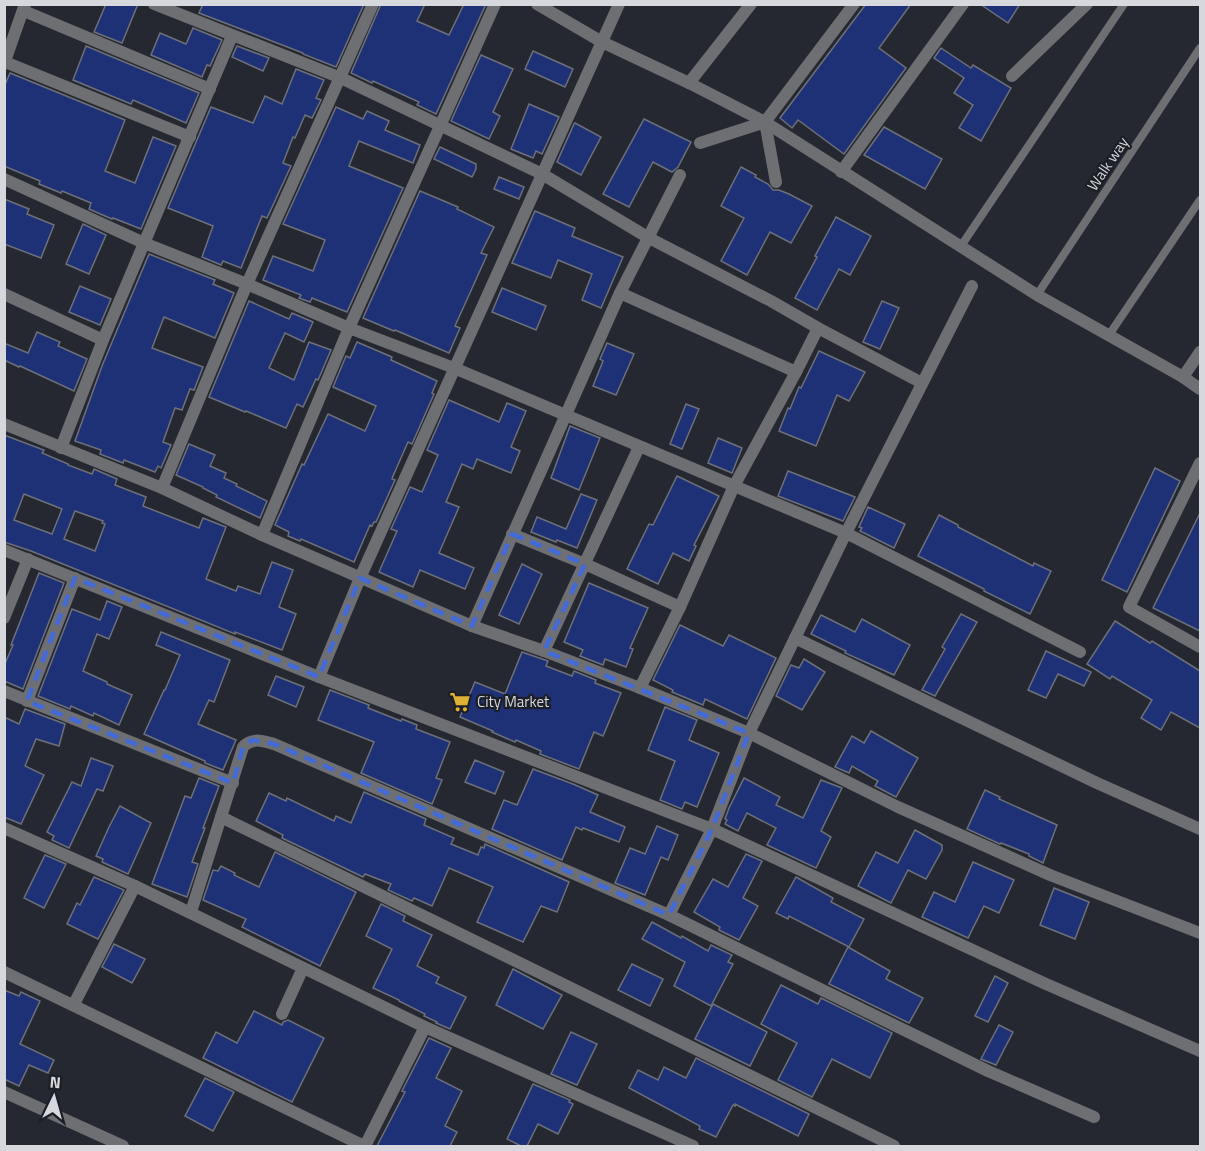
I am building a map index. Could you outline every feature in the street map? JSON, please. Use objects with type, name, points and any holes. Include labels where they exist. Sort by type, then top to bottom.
[{"type":"street","points":[[154,4],[340,78],[542,174],[649,238],[922,383]]},
{"type":"street","points":[[162,488],[247,284],[373,4]]},
{"type":"street","points":[[262,535],[350,328],[495,4]]},
{"type":"street","points":[[537,4],[555,9],[602,42],[765,122],[1037,294],[1183,377],[1200,389]]},
{"type":"street","points":[[319,677],[360,578],[619,4]]},
{"type":"street","points":[[689,83],[751,4]]},
{"type":"street","points":[[700,143],[765,122],[854,4]]},
{"type":"street","points":[[841,172],[963,4]]},
{"type":"street","points":[[1012,76],[1087,4]]},
{"type":"street","points":[[190,137],[5,63],[25,8],[210,89]]},
{"type":"street","points":[[61,448],[103,340],[232,36]]},
{"type":"street","points":[[765,122],[776,183]]},
{"type":"street","points":[[471,626],[620,293],[680,175]]},
{"type":"street","points":[[4,179],[144,243],[454,368],[846,533],[1080,652]]},
{"type":"street","points":[[669,915],[712,829],[749,733],[846,533],[972,286]]},
{"type":"street","points":[[620,293],[796,372]]},
{"type":"street","points":[[4,294],[103,340]]},
{"type":"street","points":[[640,688],[680,607],[734,486],[818,328]]},
{"type":"street","points":[[1183,377],[1200,352]]},
{"type":"street","points":[[4,424],[162,488],[262,535],[471,626],[544,651],[749,733],[897,807],[1050,875],[1200,933]]},
{"type":"street","points":[[544,651],[639,447]]},
{"type":"street","points":[[1200,463],[1129,607],[1200,647]]},
{"type":"street","points":[[512,534],[680,607]]},
{"type":"street","points":[[4,550],[319,677],[712,829],[1046,984],[1200,1052]]},
{"type":"street","points":[[4,618],[28,559]]},
{"type":"street","points":[[27,701],[75,578]]},
{"type":"street","points":[[795,638],[1098,783],[1200,829]]},
{"type":"street","points":[[4,691],[232,783]]},
{"type":"street","points":[[191,912],[243,747],[247,742],[261,740],[669,915],[988,1071],[1094,1117]]},
{"type":"street","points":[[221,817],[894,1146]]},
{"type":"street","points":[[4,828],[191,912],[425,1027],[693,1146]]},
{"type":"street","points":[[74,1004],[135,886]]},
{"type":"street","points":[[282,1014],[303,968]]},
{"type":"street","points":[[4,972],[365,1146],[425,1027]]},
{"type":"street","points":[[4,1092],[123,1146]]},
{"type":"lane","points":[[961,246],[1124,4]]},
{"type":"lane","name":"Walk way","points":[[1037,294],[1200,48]]},
{"type":"lane","points":[[1109,335],[1200,200]]},
{"type":"highlighted area","points":[[512,534],[585,564],[544,651],[749,733],[712,829],[669,915],[274,744],[252,740],[243,747],[233,783],[27,701],[75,578],[319,677],[360,578],[472,626]]},
{"type":"building","points":[[106,4],[138,4],[122,43],[94,32]]},
{"type":"building","points":[[203,4],[364,4],[336,67],[199,13]]},
{"type":"building","points":[[381,4],[425,4],[417,21],[449,35],[464,4],[486,4],[436,114],[417,105],[419,102],[351,73]]},
{"type":"building","points":[[866,4],[911,4],[879,48],[906,68],[844,154],[798,120],[792,128],[780,118]]},
{"type":"building","points":[[980,4],[1020,4],[1008,23]]},
{"type":"building","points":[[193,28],[222,40],[210,66],[207,65],[202,77],[151,55],[160,33],[186,44]]},
{"type":"building","points":[[86,46],[199,93],[186,123],[133,100],[131,104],[73,80]]},
{"type":"building","points":[[237,46],[269,58],[263,71],[232,57]]},
{"type":"building","points":[[941,48],[971,68],[973,65],[1011,88],[981,141],[959,128],[973,105],[954,93],[964,78],[934,58]]},
{"type":"building","points":[[533,51],[573,69],[565,87],[525,69]]},
{"type":"building","points":[[481,55],[513,69],[493,112],[500,116],[489,139],[451,121]]},
{"type":"building","points":[[296,69],[324,80],[316,98],[321,100],[312,118],[305,115],[295,138],[293,137],[283,163],[291,166],[267,218],[262,216],[241,268],[223,261],[221,265],[202,257],[213,226],[168,208],[211,107],[253,123],[265,96],[282,104]]},
{"type":"building","points":[[10,73],[125,120],[105,171],[135,183],[153,137],[176,146],[141,229],[89,209],[91,203],[39,184],[40,181],[4,166],[4,87]]},
{"type":"building","points":[[529,104],[559,117],[542,154],[536,151],[533,158],[511,149]]},
{"type":"building","points":[[336,107],[363,119],[367,111],[389,121],[385,130],[420,145],[413,163],[359,141],[349,166],[403,188],[347,312],[312,298],[310,302],[299,298],[301,295],[263,280],[273,256],[313,271],[325,240],[283,224]]},
{"type":"building","points":[[644,119],[691,142],[678,167],[672,172],[653,162],[629,207],[603,194]]},
{"type":"building","points":[[575,123],[601,137],[581,175],[557,162]]},
{"type":"building","points":[[884,127],[942,159],[925,189],[864,155]]},
{"type":"building","points":[[440,147],[476,164],[472,177],[434,159]]},
{"type":"building","points":[[741,167],[756,175],[755,177],[768,184],[773,190],[789,194],[812,206],[791,243],[770,232],[747,275],[721,261],[744,218],[721,206]]},
{"type":"building","points":[[499,177],[524,187],[519,199],[494,189]]},
{"type":"building","points":[[420,191],[458,207],[457,209],[494,227],[481,253],[487,255],[455,326],[460,328],[449,353],[363,318]]},
{"type":"building","points":[[4,199],[29,209],[27,214],[54,225],[41,258],[4,244]]},
{"type":"building","points":[[535,211],[575,228],[572,236],[623,257],[601,308],[582,300],[592,274],[558,260],[551,278],[512,263]]},
{"type":"building","points":[[836,217],[871,236],[850,275],[839,269],[817,310],[795,298]]},
{"type":"building","points":[[83,224],[106,235],[89,274],[66,264]]},
{"type":"building","points":[[149,254],[215,280],[213,284],[234,293],[215,338],[164,317],[152,348],[203,367],[194,390],[190,389],[182,410],[175,408],[163,442],[171,445],[161,468],[158,466],[155,472],[124,460],[123,463],[100,454],[101,450],[75,441],[102,366]]},
{"type":"building","points":[[80,286],[111,299],[100,325],[69,312]]},
{"type":"building","points":[[502,288],[546,306],[536,330],[492,312]]},
{"type":"building","points":[[249,301],[289,319],[292,313],[313,322],[304,342],[285,333],[269,368],[294,380],[309,342],[331,350],[303,407],[297,404],[286,428],[209,397]]},
{"type":"building","points":[[882,301],[899,308],[880,349],[863,342]]},
{"type":"building","points":[[37,332],[60,342],[58,346],[87,359],[74,391],[4,360],[4,343],[28,353]]},
{"type":"building","points":[[357,342],[392,357],[391,360],[437,381],[432,393],[434,394],[412,444],[408,442],[393,476],[392,479],[395,480],[376,522],[370,525],[354,562],[301,539],[300,541],[288,536],[289,532],[275,525],[302,464],[304,465],[328,414],[365,431],[376,406],[333,387],[346,356],[350,358]]},
{"type":"building","points":[[607,343],[634,354],[616,395],[593,386]]},
{"type":"building","points":[[819,351],[865,372],[849,401],[837,395],[816,446],[779,431],[788,408],[790,409]]},
{"type":"building","points":[[449,400],[499,422],[507,403],[526,411],[511,447],[520,451],[511,473],[477,459],[473,469],[462,464],[446,502],[459,507],[439,553],[474,568],[465,589],[420,570],[413,587],[379,572],[397,531],[391,529],[410,487],[422,492],[438,455],[427,450]]},
{"type":"building","points":[[686,404],[699,409],[682,449],[670,444]]},
{"type":"building","points":[[570,426],[600,438],[579,490],[551,478]]},
{"type":"building","points":[[4,435],[44,450],[42,453],[68,465],[92,474],[94,469],[117,479],[115,485],[146,497],[143,506],[199,528],[203,518],[226,527],[206,579],[236,591],[238,586],[260,594],[272,562],[293,570],[279,607],[296,614],[282,650],[235,632],[235,634],[4,542]],"holes":[[[24,494],[62,509],[52,534],[14,520]],[[75,511],[103,521],[102,523],[105,524],[95,551],[64,539]]]},
{"type":"building","points":[[718,438],[742,448],[732,473],[708,463]]},
{"type":"building","points":[[189,444],[215,455],[210,466],[226,473],[224,478],[267,501],[260,518],[176,475]]},
{"type":"building","points":[[1155,468],[1180,481],[1127,592],[1102,580]]},
{"type":"building","points":[[788,471],[855,497],[843,521],[778,496]]},
{"type":"building","points":[[677,476],[719,496],[694,545],[696,546],[689,561],[673,553],[658,584],[627,569],[649,524],[653,525]]},
{"type":"building","points":[[581,494],[597,500],[577,548],[531,532],[537,517],[566,529]]},
{"type":"building","points":[[868,507],[905,524],[894,548],[860,531],[862,528],[859,527]]},
{"type":"building","points":[[1200,513],[1200,631],[1153,608]]},
{"type":"building","points":[[939,515],[1033,566],[1034,563],[1051,571],[1030,614],[918,556]]},
{"type":"building","points":[[522,564],[542,574],[519,624],[499,615]]},
{"type":"building","points":[[39,573],[64,583],[23,689],[4,681],[4,666]]},
{"type":"building","points":[[589,583],[648,608],[630,648],[633,649],[626,667],[605,659],[603,665],[580,656],[583,650],[564,642]]},
{"type":"building","points":[[107,601],[122,607],[109,639],[97,634],[83,671],[132,695],[119,725],[94,713],[93,716],[71,706],[70,709],[38,696],[72,609],[100,620]]},
{"type":"building","points":[[961,614],[977,622],[935,696],[922,690],[945,649],[942,647]]},
{"type":"building","points":[[821,615],[855,632],[862,619],[910,645],[894,675],[845,653],[846,651],[811,634]]},
{"type":"building","points":[[1115,621],[1200,671],[1200,728],[1171,712],[1161,730],[1141,718],[1152,700],[1112,676],[1110,679],[1087,664]]},
{"type":"building","points":[[680,625],[723,646],[729,635],[776,658],[747,719],[705,699],[703,705],[672,692],[673,690],[653,680]]},
{"type":"building","points":[[161,632],[230,660],[214,702],[209,700],[198,724],[236,740],[223,770],[144,734],[180,655],[156,645]]},
{"type":"building","points":[[1046,651],[1091,672],[1084,686],[1058,674],[1046,698],[1028,690]]},
{"type":"building","points":[[522,652],[548,661],[546,666],[572,676],[574,671],[596,680],[595,683],[621,693],[603,736],[594,732],[579,769],[540,754],[541,751],[460,717],[475,682],[505,694]]},
{"type":"building","points":[[804,659],[825,672],[802,710],[776,696],[791,665],[799,668]]},
{"type":"building","points":[[276,676],[304,687],[296,707],[268,695]]},
{"type":"building","points":[[330,690],[369,705],[368,708],[417,725],[416,729],[450,742],[436,778],[442,780],[432,804],[361,773],[374,742],[318,720]]},
{"type":"building","points":[[665,707],[697,720],[689,740],[719,753],[697,807],[685,802],[682,809],[660,800],[675,761],[648,750]]},
{"type":"building","points":[[25,709],[65,724],[59,746],[36,739],[25,766],[44,775],[21,824],[4,817],[4,717],[19,724]]},
{"type":"building","points":[[871,731],[918,758],[896,797],[875,786],[878,781],[852,766],[849,773],[835,767],[852,736],[864,743]]},
{"type":"building","points":[[91,758],[113,766],[103,791],[97,789],[69,848],[52,840],[54,836],[47,832],[72,782],[81,786]]},
{"type":"building","points":[[475,760],[504,772],[495,794],[465,782]]},
{"type":"building","points":[[533,769],[598,795],[590,812],[625,827],[619,842],[576,827],[562,860],[492,829],[504,800],[517,805]]},
{"type":"building","points":[[199,778],[219,786],[192,862],[198,864],[187,897],[152,884],[185,796],[191,798]]},
{"type":"building","points":[[744,778],[780,797],[776,805],[803,818],[821,780],[842,788],[821,831],[831,837],[816,868],[767,845],[776,828],[747,813],[738,831],[725,824],[729,808]]},
{"type":"building","points":[[985,790],[1000,797],[999,799],[1057,825],[1043,863],[1029,854],[967,829]]},
{"type":"building","points":[[364,792],[426,819],[424,825],[454,838],[451,844],[478,855],[485,844],[569,882],[557,912],[541,906],[523,942],[477,922],[493,887],[449,868],[432,906],[414,898],[412,901],[388,890],[391,884],[365,874],[363,877],[282,838],[283,835],[256,821],[269,793],[286,801],[287,798],[334,821],[336,816],[351,823]]},
{"type":"building","points":[[120,806],[151,823],[128,874],[102,862],[103,859],[96,856]]},
{"type":"building","points":[[657,826],[678,835],[668,860],[661,857],[645,895],[615,883],[630,848],[645,854]]},
{"type":"building","points":[[915,830],[942,845],[942,850],[926,879],[908,870],[891,903],[858,886],[876,852],[898,863]]},
{"type":"building","points":[[275,852],[356,892],[320,966],[242,927],[246,919],[203,900],[213,870],[218,871],[221,866],[259,887]]},
{"type":"building","points":[[746,854],[762,861],[743,898],[758,906],[739,940],[719,930],[720,927],[694,912],[713,879],[728,887]]},
{"type":"building","points":[[45,855],[66,864],[44,908],[24,898]]},
{"type":"building","points":[[973,862],[1014,880],[999,913],[984,906],[968,938],[922,917],[934,892],[955,902]]},
{"type":"building","points":[[94,877],[124,890],[98,939],[67,924],[77,903],[80,905]]},
{"type":"building","points":[[796,877],[833,898],[831,902],[864,919],[849,947],[789,916],[788,919],[776,913]]},
{"type":"building","points":[[1054,888],[1089,902],[1075,939],[1040,925]]},
{"type":"building","points":[[381,904],[405,916],[403,921],[432,935],[417,966],[439,977],[436,983],[466,997],[450,1029],[373,988],[392,949],[366,936]]},
{"type":"building","points":[[652,922],[708,951],[711,945],[732,955],[728,962],[733,964],[711,1006],[674,986],[685,962],[642,939]]},
{"type":"building","points":[[114,944],[145,959],[132,983],[102,967]]},
{"type":"building","points":[[848,947],[890,971],[886,979],[923,998],[909,1023],[829,984]]},
{"type":"building","points":[[632,964],[663,979],[650,1006],[618,990]]},
{"type":"building","points":[[513,969],[562,995],[543,1029],[496,1005]]},
{"type":"building","points":[[995,976],[1008,983],[988,1022],[975,1016]]},
{"type":"building","points":[[781,985],[818,1004],[821,998],[892,1033],[870,1078],[832,1059],[812,1097],[778,1080],[797,1043],[761,1024]]},
{"type":"building","points":[[4,990],[19,996],[21,992],[40,1001],[20,1044],[54,1060],[48,1073],[29,1065],[19,1086],[4,1079]]},
{"type":"building","points":[[713,1004],[767,1032],[750,1066],[695,1039]]},
{"type":"building","points":[[254,1011],[282,1025],[288,1020],[324,1038],[292,1102],[203,1058],[216,1032],[237,1043]]},
{"type":"building","points":[[999,1025],[1013,1032],[996,1065],[981,1059]]},
{"type":"building","points":[[571,1032],[597,1044],[577,1085],[551,1074]]},
{"type":"building","points":[[429,1038],[451,1048],[436,1078],[462,1091],[445,1126],[457,1132],[450,1146],[377,1146],[405,1092],[402,1091]]},
{"type":"building","points":[[696,1058],[809,1114],[798,1136],[735,1104],[716,1137],[629,1088],[638,1070],[658,1080],[664,1067],[686,1078]]},
{"type":"building","points":[[205,1078],[234,1092],[213,1131],[185,1116]]},
{"type":"building","points":[[533,1084],[570,1100],[569,1102],[573,1104],[558,1134],[538,1124],[527,1146],[521,1146],[507,1139]]},
{"type":"place","name":"City Market","points":[[460,702]]}]
